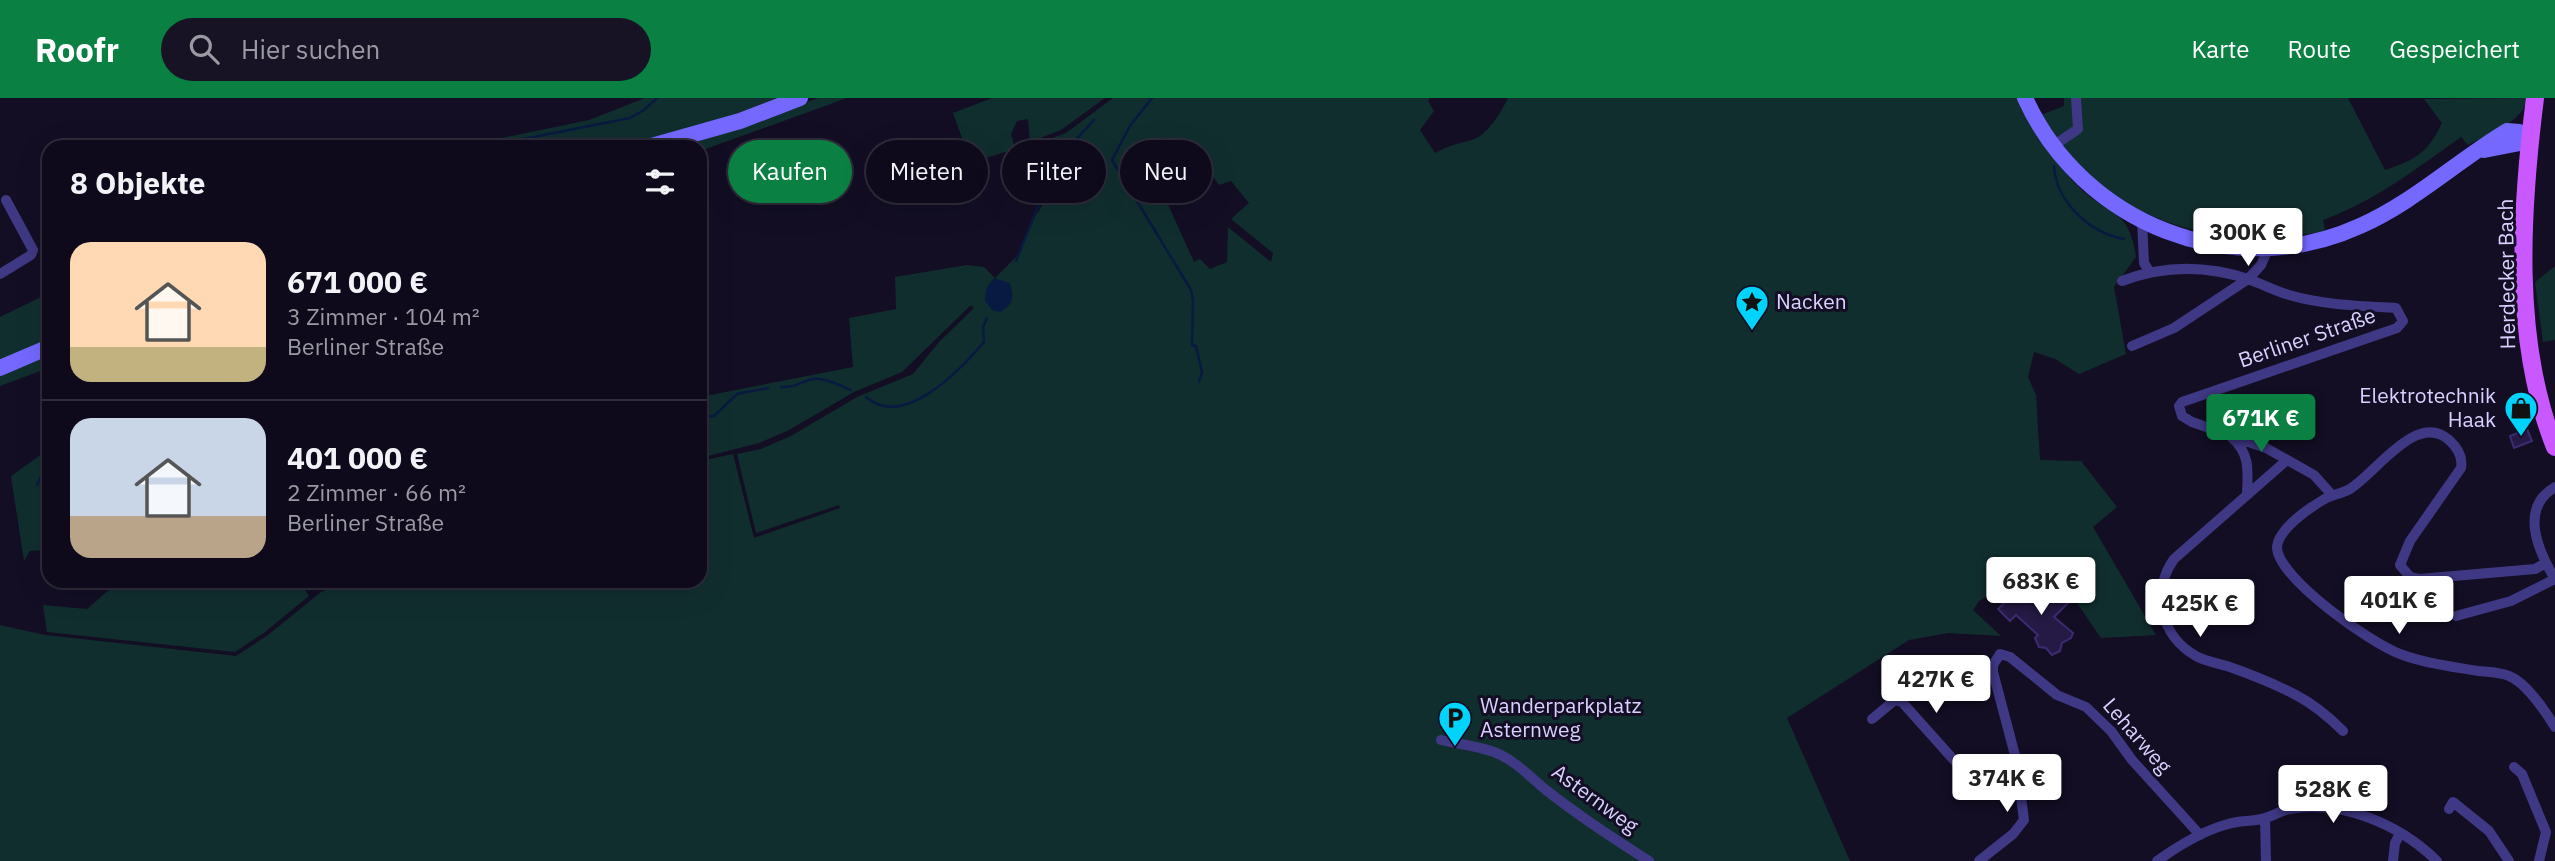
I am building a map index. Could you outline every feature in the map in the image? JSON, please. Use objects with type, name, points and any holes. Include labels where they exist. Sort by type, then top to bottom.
[{"type":"main road","points":[[673,140],[740,121],[800,98]]},
{"type":"main road","points":[[2025,98],[2035,120],[2053,146],[2090,186],[2123,211],[2197,241],[2244,250],[2268,250],[2327,239],[2360,226],[2400,204],[2478,152],[2531,138]]},
{"type":"main road","name":"Herdecker Bach","points":[[2535,98],[2525,227],[2528,338],[2538,397],[2555,447]]},
{"type":"main road","points":[[0,368],[42,350]]},
{"type":"street","points":[[2053,146],[2078,130],[2076,98]]},
{"type":"street","points":[[0,274],[30,255],[33,250],[6,200]]},
{"type":"street","points":[[2142,220],[2144,263],[2149,271]]},
{"type":"street","points":[[2132,346],[2174,328],[2248,279],[2261,265],[2268,250]]},
{"type":"street","name":"Berliner Straße","points":[[2122,282],[2149,271],[2182,267],[2209,269],[2248,279],[2290,295],[2359,306],[2396,308],[2403,321],[2397,328],[2182,402],[2179,407],[2182,416],[2192,422],[2266,448],[2314,475],[2332,495]]},
{"type":"street","points":[[2546,563],[2535,569],[2419,579],[2404,572],[2400,565],[2406,549],[2461,468],[2462,461],[2457,449],[2449,440],[2435,432],[2413,436],[2349,489],[2320,501],[2280,537],[2278,552],[2293,576],[2327,608],[2399,654],[2445,666],[2510,676],[2539,702],[2555,727]]},
{"type":"street","points":[[2228,434],[2240,445],[2248,462],[2247,493]]},
{"type":"street","points":[[2287,460],[2174,559],[2164,574],[2161,610],[2174,636],[2196,656],[2294,694],[2325,713],[2343,731]]},
{"type":"street","points":[[2456,616],[2503,604],[2555,579],[2546,563],[2533,515],[2538,503],[2555,487]]},
{"type":"street","name":"Leharweg","points":[[2016,759],[1993,672],[1993,665],[2000,654],[2010,657],[2057,695],[2086,707],[2111,731],[2132,760],[2200,835]]},
{"type":"street","points":[[1872,719],[1887,704],[1895,700],[1902,702],[1969,777],[2016,759],[2024,820],[2013,834],[1979,861]]},
{"type":"street","name":"Asternweg","points":[[1441,740],[1494,752],[1504,757],[1607,834],[1649,861]]},
{"type":"street","points":[[2514,767],[2522,774],[2546,832],[2539,861]]},
{"type":"street","points":[[2449,809],[2454,802],[2489,831],[2509,861]]},
{"type":"street","points":[[2157,861],[2200,835],[2230,823],[2265,818],[2287,809],[2323,807],[2380,822],[2416,842],[2437,861]]},
{"type":"street","points":[[2265,818],[2266,861]]},
{"type":"street","points":[[2393,861],[2395,843],[2400,834]]},
{"type":"green space","points":[[645,98],[781,98],[737,115],[649,140],[492,140],[589,120]]},
{"type":"green space","points":[[818,98],[847,98],[707,148],[707,140],[694,140],[741,127]]},
{"type":"green space","points":[[992,98],[1105,98],[1061,130],[1035,140],[1030,140],[1028,119],[1017,121],[1011,134],[1013,140],[1002,140],[1002,153],[988,157],[988,140],[962,140],[953,113]]},
{"type":"green space","points":[[1113,98],[1430,98],[1428,101],[1434,111],[1420,130],[1435,153],[1478,137],[1489,128],[1508,98],[2019,98],[2062,169],[2091,198],[2124,222],[2133,241],[2136,257],[2114,287],[2126,354],[2079,374],[2055,359],[2034,352],[2028,377],[2036,395],[2040,460],[2081,461],[2117,507],[2093,527],[2156,635],[2101,638],[2048,561],[1979,601],[1973,610],[2001,636],[1948,633],[1909,640],[1787,718],[1850,861],[0,861],[0,625],[45,635],[236,656],[268,635],[321,592],[331,588],[707,588],[707,460],[733,454],[754,538],[840,508],[839,505],[756,533],[737,454],[761,449],[791,436],[857,397],[913,374],[939,342],[974,308],[971,305],[902,372],[854,392],[789,430],[759,443],[707,456],[707,396],[853,367],[849,318],[896,309],[895,277],[967,265],[984,267],[995,278],[1021,252],[1031,221],[1043,203],[1106,203],[1106,140],[1047,140],[1066,133]],"holes":[[[1120,140],[1212,140],[1212,176],[1219,185],[1231,181],[1249,203],[1231,219],[1273,253],[1271,262],[1228,227],[1227,262],[1210,269],[1200,259],[1194,262],[1167,203],[1120,203]]]},
{"type":"green space","points":[[2064,98],[2348,98],[2385,170],[2420,154],[2437,133],[2442,123],[2424,99],[2527,98],[2519,114],[2504,127],[2468,145],[2461,137],[2378,194],[2323,220],[2325,231],[2263,237],[2202,232],[2173,224],[2145,213],[2118,197],[2086,172],[2041,115],[2064,106]]},
{"type":"green space","points":[[2555,266],[2555,340],[2543,342],[2535,282]]},
{"type":"green space","points":[[42,296],[42,344],[0,362],[0,317]]},
{"type":"green space","points":[[42,358],[42,370],[0,386],[0,376]]},
{"type":"green space","points":[[42,454],[42,550],[30,551],[24,561],[11,476]]},
{"type":"green space","points":[[111,588],[304,588],[309,596],[265,632],[235,652],[47,632],[43,605],[87,609]]},
{"type":"water","points":[[994,278],[1010,283],[1012,293],[1012,300],[1000,312],[992,310],[985,301],[986,289]]},
{"type":"building","name":"Elektrotechnik Haak","points":[[2527,429],[2532,441],[2514,448],[2510,436]]},
{"type":"building","points":[[2056,586],[2067,589],[2071,600],[2054,617],[2073,633],[2071,638],[2062,643],[2060,651],[2052,655],[2046,648],[2039,647],[2035,638],[2038,635],[2016,615],[2010,621],[1998,609],[2020,587],[2042,606]]},
{"type":"waterway","points":[[518,140],[630,118],[657,98]]},
{"type":"waterway","points":[[1152,98],[1130,126],[1112,160],[1191,290],[1192,345],[1196,346],[1202,372],[1199,382]]},
{"type":"waterway","points":[[1076,140],[1094,120]]},
{"type":"waterway","points":[[2054,166],[2061,192],[2077,214],[2099,230],[2124,239]]},
{"type":"waterway","points":[[1016,261],[1040,203]]},
{"type":"waterway","points":[[866,397],[881,405],[897,406],[930,392],[961,367],[984,342],[983,327],[987,318]]},
{"type":"waterway","points":[[781,387],[822,379],[851,390]]},
{"type":"waterway","points":[[707,417],[714,416],[737,394],[768,388]]},
{"type":"waterway","points":[[37,485],[42,475]]},
{"type":"place","name":"Nacken","points":[[1752,332]]},
{"type":"place","name":"Elektrotechnik Haak","points":[[2521,438]]},
{"type":"place","name":"Wanderparkplatz Asternweg","points":[[1455,748]]}]
